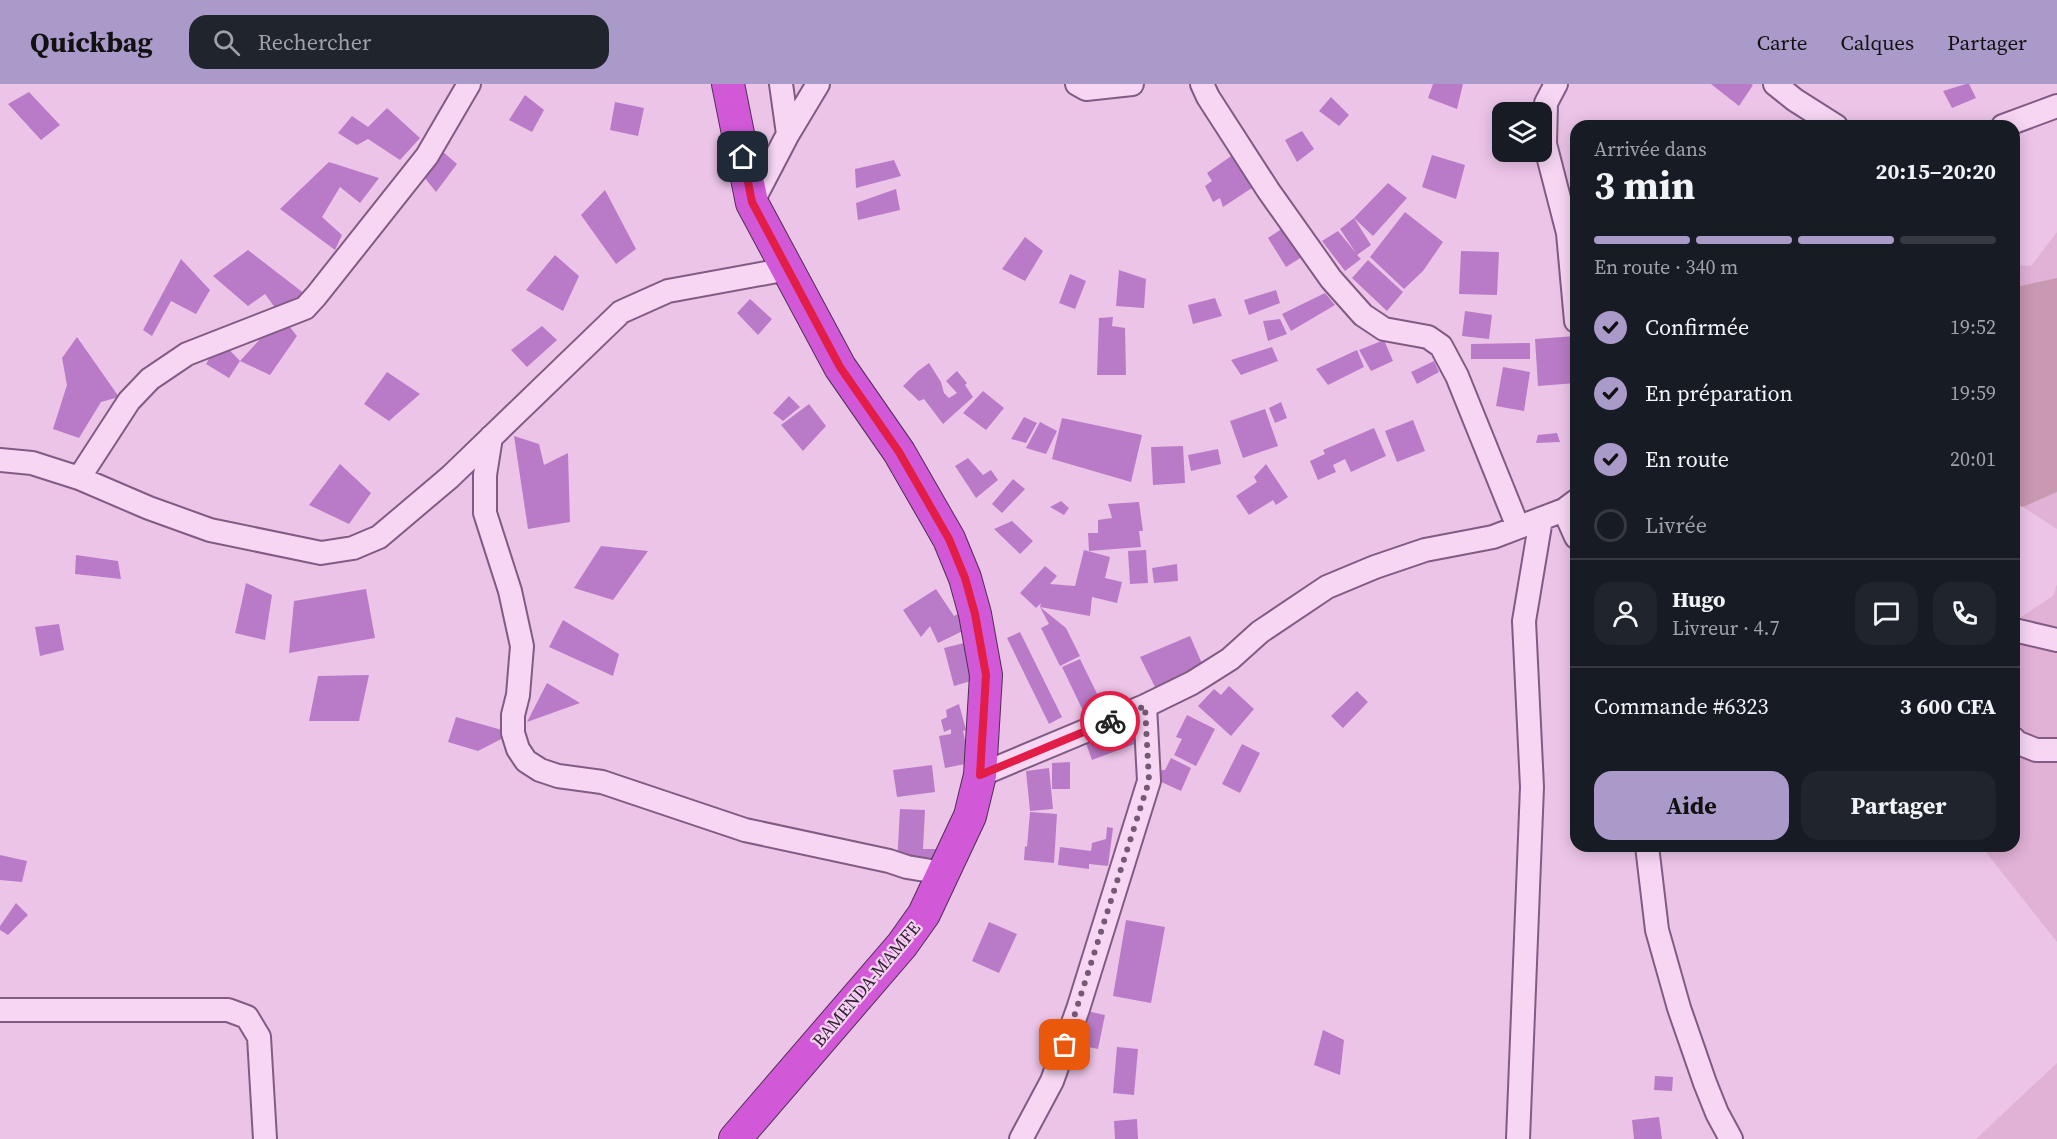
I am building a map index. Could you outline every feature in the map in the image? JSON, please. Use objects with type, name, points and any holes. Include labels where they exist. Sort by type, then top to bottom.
[{"type":"highway","name":"BAMENDA-MAMFE","points":[[728,86],[752,202],[840,367],[905,462],[949,539],[965,578],[975,614],[986,675],[980,775],[970,816],[924,914],[902,945],[735,1139]]},
{"type":"street","points":[[79,478],[129,401],[150,379],[187,354],[305,308],[427,156],[469,84]]},
{"type":"street","points":[[781,84],[788,134]]},
{"type":"street","points":[[752,202],[788,134],[819,84]]},
{"type":"street","points":[[1077,84],[1086,89],[1132,84]]},
{"type":"street","points":[[1202,84],[1268,190],[1331,279],[1363,315],[1384,329],[1428,337],[1441,345],[1457,376],[1518,527]]},
{"type":"street","points":[[1556,84],[1546,103],[1545,144],[1568,233],[1570,255]]},
{"type":"street","points":[[1775,84],[1827,120]]},
{"type":"street","points":[[2020,120],[2057,106]]},
{"type":"street","points":[[0,460],[32,463],[79,478],[149,508],[210,530],[321,553],[353,548],[379,537],[450,477],[621,312],[668,291],[788,268]]},
{"type":"street","points":[[491,437],[485,475],[485,513],[510,591],[522,646],[518,695],[513,715],[513,733],[518,749],[526,761],[540,770],[558,776],[602,782],[746,830],[890,861],[907,867],[943,873]]},
{"type":"street","points":[[980,775],[1145,706],[1192,683],[1230,659],[1260,632],[1327,587],[1425,550],[1493,537],[1570,506]]},
{"type":"street","points":[[1518,1139],[1532,787],[1524,621],[1541,519]]},
{"type":"street","points":[[2020,631],[2057,640]]},
{"type":"street","points":[[1021,1139],[1052,1081],[1078,1009],[1149,781],[1145,706]]},
{"type":"street","points":[[2020,744],[2036,750],[2057,750]]},
{"type":"street","points":[[1648,852],[1657,930],[1679,1008],[1713,1103],[1731,1139]]},
{"type":"street","points":[[0,1010],[228,1010],[247,1017],[259,1037],[265,1139]]},
{"type":"shaded area","points":[[2057,232],[2057,278],[2020,286],[2020,265],[2031,266]]},
{"type":"shaded area","points":[[2057,278],[2057,492],[2023,507],[2020,506],[2020,286]]},
{"type":"shaded area","points":[[2057,492],[2057,529],[2023,507]]},
{"type":"shaded area","points":[[2057,584],[2057,942],[1986,852],[2020,852],[2020,618],[2053,596]]},
{"type":"shaded area","points":[[2057,1063],[2057,1139],[1976,1139]]},
{"type":"building","points":[[1433,84],[1463,84],[1457,109],[1428,98]]},
{"type":"building","points":[[1711,84],[1751,84],[1753,85],[1739,106]]},
{"type":"building","points":[[1969,84],[1976,98],[1952,108],[1943,91]]},
{"type":"building","points":[[29,92],[60,125],[41,140],[8,104]]},
{"type":"building","points":[[525,95],[544,110],[532,132],[509,120]]},
{"type":"building","points":[[1331,97],[1349,115],[1339,126],[1319,111]]},
{"type":"building","points":[[615,102],[644,108],[638,136],[610,130]]},
{"type":"building","points":[[387,108],[420,138],[400,160],[368,139],[357,145],[338,133],[352,116],[368,127]]},
{"type":"building","points":[[1302,131],[1314,149],[1297,162],[1285,140]]},
{"type":"building","points":[[442,151],[457,164],[436,192],[424,177]]},
{"type":"building","points":[[1237,152],[1255,186],[1223,207],[1220,198],[1213,202],[1205,186],[1212,181],[1207,173]]},
{"type":"building","points":[[1432,155],[1465,165],[1456,199],[1422,187]]},
{"type":"building","points":[[894,160],[901,176],[856,188],[855,169]]},
{"type":"building","points":[[329,162],[379,178],[360,203],[340,187],[322,217],[342,235],[335,250],[280,209]]},
{"type":"building","points":[[1388,183],[1407,198],[1373,236],[1354,218]]},
{"type":"building","points":[[896,189],[900,210],[858,220],[856,203]]},
{"type":"building","points":[[605,190],[636,249],[616,264],[581,215]]},
{"type":"building","points":[[1405,212],[1443,242],[1423,271],[1404,289],[1370,257]]},
{"type":"building","points":[[1354,218],[1371,245],[1357,255],[1361,259],[1345,271],[1322,241],[1338,231],[1356,253],[1340,229]]},
{"type":"building","points":[[1286,226],[1305,255],[1286,267],[1268,238]]},
{"type":"building","points":[[1025,237],[1043,251],[1025,281],[1002,269]]},
{"type":"building","points":[[248,250],[305,294],[281,316],[265,294],[248,306],[213,276]]},
{"type":"building","points":[[1461,251],[1499,252],[1497,295],[1459,294]]},
{"type":"building","points":[[555,255],[579,276],[563,311],[526,290]]},
{"type":"building","points":[[181,259],[210,290],[196,314],[171,301],[152,336],[143,330]]},
{"type":"building","points":[[1368,260],[1403,292],[1387,311],[1352,278]]},
{"type":"building","points":[[1119,270],[1146,279],[1144,308],[1116,306]]},
{"type":"building","points":[[1070,274],[1086,281],[1075,309],[1059,303]]},
{"type":"building","points":[[1276,290],[1280,303],[1249,315],[1244,300]]},
{"type":"building","points":[[1325,293],[1335,305],[1291,331],[1282,314]]},
{"type":"building","points":[[1215,298],[1222,316],[1193,324],[1188,305]]},
{"type":"building","points":[[750,299],[772,319],[758,335],[737,313]]},
{"type":"building","points":[[1465,311],[1492,315],[1489,339],[1462,336]]},
{"type":"building","points":[[281,316],[297,336],[270,375],[240,361]]},
{"type":"building","points":[[1113,317],[1112,326],[1125,328],[1126,375],[1097,375],[1099,318]]},
{"type":"building","points":[[1280,319],[1287,334],[1268,341],[1263,321]]},
{"type":"building","points":[[542,326],[557,340],[527,367],[511,350]]},
{"type":"building","points":[[1570,336],[1570,383],[1538,386],[1535,339]]},
{"type":"building","points":[[77,337],[119,397],[101,402],[79,438],[53,429],[67,385],[62,358]]},
{"type":"building","points":[[220,340],[240,361],[229,378],[206,364]]},
{"type":"building","points":[[1384,340],[1393,361],[1371,371],[1359,350]]},
{"type":"building","points":[[1530,343],[1530,359],[1471,359],[1471,344]]},
{"type":"building","points":[[1272,347],[1278,361],[1241,375],[1231,360]]},
{"type":"building","points":[[1357,350],[1364,367],[1328,385],[1316,369]]},
{"type":"building","points":[[1434,361],[1439,372],[1417,384],[1411,372]]},
{"type":"building","points":[[929,363],[941,382],[944,393],[949,398],[957,393],[946,381],[957,371],[967,383],[965,385],[973,397],[943,424],[924,399],[919,401],[903,386]]},
{"type":"building","points":[[1503,367],[1530,372],[1524,411],[1496,406]]},
{"type":"building","points":[[387,372],[420,394],[389,421],[364,404]]},
{"type":"building","points":[[983,391],[1004,408],[986,430],[963,413]]},
{"type":"building","points":[[789,396],[800,407],[783,421],[773,413]]},
{"type":"building","points":[[1281,402],[1287,418],[1275,423],[1269,408]]},
{"type":"building","points":[[809,404],[826,426],[803,451],[781,425]]},
{"type":"building","points":[[1265,409],[1278,446],[1243,458],[1230,421]]},
{"type":"building","points":[[1024,417],[1037,423],[1026,443],[1011,439]]},
{"type":"building","points":[[1062,418],[1142,435],[1131,482],[1052,459]]},
{"type":"building","points":[[1413,420],[1425,451],[1397,462],[1385,431]]},
{"type":"building","points":[[1040,422],[1057,431],[1046,454],[1026,448]]},
{"type":"building","points":[[1374,428],[1386,456],[1351,472],[1345,459],[1333,465],[1336,472],[1318,480],[1310,461],[1325,454],[1323,450]]},
{"type":"building","points":[[1557,433],[1560,442],[1536,443],[1538,435]]},
{"type":"building","points":[[514,436],[539,444],[544,465],[568,453],[570,522],[528,529]]},
{"type":"building","points":[[1183,446],[1185,483],[1153,485],[1151,447]]},
{"type":"building","points":[[1218,449],[1221,464],[1191,471],[1188,455]]},
{"type":"building","points":[[968,458],[983,475],[991,470],[998,480],[976,498],[955,466]]},
{"type":"building","points":[[340,464],[371,493],[349,524],[309,505]]},
{"type":"building","points":[[1266,464],[1288,497],[1276,505],[1273,500],[1249,515],[1236,496],[1257,482],[1254,477]]},
{"type":"building","points":[[1013,479],[1025,489],[1002,513],[992,504]]},
{"type":"building","points":[[1061,501],[1069,508],[1064,515],[1050,507]]},
{"type":"building","points":[[1139,502],[1143,531],[1139,531],[1141,547],[1089,551],[1088,533],[1098,533],[1098,520],[1112,518],[1108,504]]},
{"type":"building","points":[[1012,521],[1033,541],[1020,554],[994,529]]},
{"type":"building","points":[[601,546],[648,551],[613,600],[574,588]]},
{"type":"building","points":[[1084,550],[1110,557],[1105,578],[1122,582],[1117,603],[1092,597],[1090,616],[1040,607],[1041,603],[1036,608],[1020,593],[1045,566],[1057,576],[1050,584],[1075,586]]},
{"type":"building","points":[[1146,550],[1148,583],[1130,584],[1128,551]]},
{"type":"building","points":[[76,555],[118,561],[121,579],[75,574]]},
{"type":"building","points":[[1177,564],[1178,581],[1154,583],[1152,568]]},
{"type":"building","points":[[246,583],[272,595],[265,640],[235,633]]},
{"type":"building","points":[[366,589],[375,638],[289,653],[294,601]]},
{"type":"building","points":[[936,589],[954,616],[964,611],[971,627],[938,643],[930,626],[921,637],[903,610]]},
{"type":"building","points":[[1040,607],[1066,628],[1080,656],[1060,666],[1041,628],[1049,624]]},
{"type":"building","points":[[563,620],[619,654],[613,676],[549,647]]},
{"type":"building","points":[[59,624],[64,650],[40,656],[35,627]]},
{"type":"building","points":[[1020,632],[1062,717],[1049,724],[1007,638]]},
{"type":"building","points":[[1190,636],[1204,668],[1159,695],[1140,657]]},
{"type":"building","points":[[964,643],[974,680],[954,686],[944,648]]},
{"type":"building","points":[[1080,659],[1103,706],[1085,715],[1062,667]]},
{"type":"building","points":[[369,675],[359,721],[309,721],[318,676]]},
{"type":"building","points":[[547,683],[580,703],[527,722]]},
{"type":"building","points":[[1229,686],[1254,709],[1231,736],[1198,706],[1214,689],[1221,695]]},
{"type":"building","points":[[1357,691],[1368,702],[1343,728],[1331,716]]},
{"type":"building","points":[[959,704],[966,730],[963,731],[970,763],[945,768],[939,736],[951,734],[951,729],[944,732],[941,720],[947,717],[946,710]]},
{"type":"building","points":[[1187,715],[1215,729],[1196,766],[1174,755],[1182,739],[1176,737]]},
{"type":"building","points":[[456,717],[513,733],[478,751],[448,742]]},
{"type":"building","points":[[1134,725],[1140,742],[1092,760],[1086,743]]},
{"type":"building","points":[[1242,744],[1260,753],[1240,793],[1222,784]]},
{"type":"building","points":[[1171,758],[1191,768],[1181,791],[1157,780]]},
{"type":"building","points":[[1070,762],[1070,789],[1052,789],[1052,763]]},
{"type":"building","points":[[932,765],[935,792],[897,797],[893,770]]},
{"type":"building","points":[[1049,768],[1053,809],[1030,811],[1026,771]]},
{"type":"building","points":[[900,809],[925,810],[923,849],[940,849],[939,866],[897,864]]},
{"type":"building","points":[[1030,812],[1057,814],[1054,863],[1024,860]]},
{"type":"building","points":[[1107,827],[1113,828],[1108,866],[1089,864],[1089,869],[1058,865],[1060,847],[1091,851],[1092,843],[1106,839]]},
{"type":"building","points":[[0,855],[27,861],[22,882],[0,880]]},
{"type":"building","points":[[16,903],[28,915],[8,935],[0,930],[0,926]]},
{"type":"building","points":[[1126,920],[1165,927],[1151,1003],[1113,996]]},
{"type":"building","points":[[989,922],[1017,934],[999,973],[972,961]]},
{"type":"building","points":[[1078,1009],[1105,1015],[1098,1049],[1070,1043]]},
{"type":"building","points":[[1323,1030],[1344,1040],[1340,1075],[1314,1065]]},
{"type":"building","points":[[1117,1047],[1138,1049],[1134,1095],[1113,1093]]},
{"type":"building","points":[[1655,1076],[1673,1077],[1672,1091],[1654,1090]]},
{"type":"building","points":[[1659,1117],[1662,1139],[1634,1139],[1632,1120]]},
{"type":"building","points":[[1137,1119],[1138,1139],[1115,1139],[1114,1121]]},
{"type":"way so far","points":[[1065,1045],[1149,781],[1145,706],[1110,721]]},
{"type":"route","points":[[743,157],[752,202],[840,367],[899,452],[949,539],[965,578],[975,614],[986,675],[980,775],[1110,721]]}]
